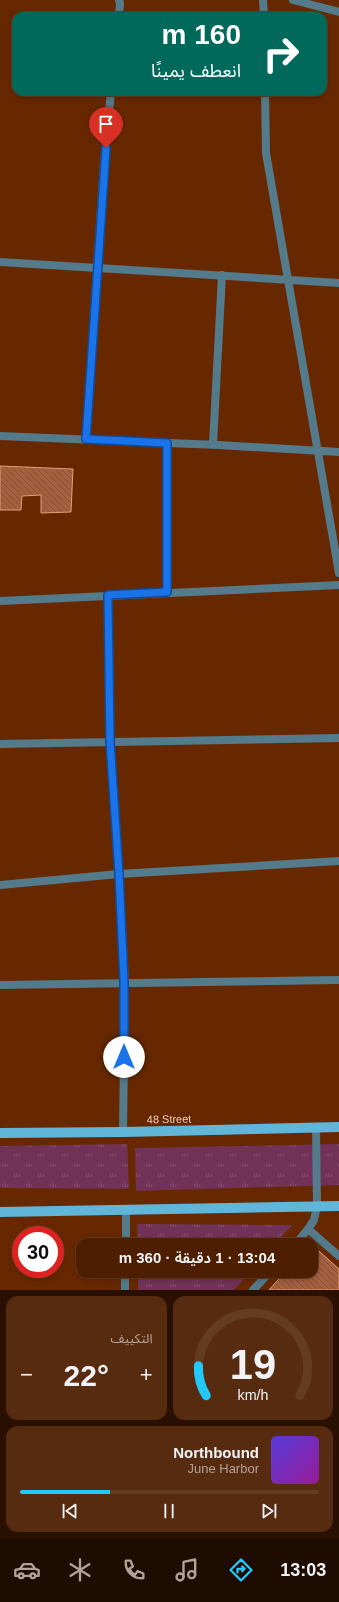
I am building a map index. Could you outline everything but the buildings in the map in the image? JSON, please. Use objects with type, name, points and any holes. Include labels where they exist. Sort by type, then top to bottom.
[{"type":"main road","name":"48 Street","points":[[0,1133],[123,1132],[339,1126]]},
{"type":"main road","points":[[0,1212],[339,1206]]},
{"type":"street","points":[[119,0],[119,12]]},
{"type":"street","points":[[263,0],[264,12]]},
{"type":"street","points":[[293,0],[339,12]]},
{"type":"street","points":[[86,439],[104,162],[111,96]]},
{"type":"street","points":[[265,96],[266,153],[339,573]]},
{"type":"street","points":[[0,262],[339,283]]},
{"type":"street","points":[[213,444],[222,275]]},
{"type":"street","points":[[0,436],[213,444],[339,452]]},
{"type":"street","points":[[167,443],[167,592]]},
{"type":"street","points":[[0,601],[339,585]]},
{"type":"street","points":[[108,595],[110,741],[119,874],[124,982],[123,1132]]},
{"type":"street","points":[[0,744],[339,738]]},
{"type":"street","points":[[0,885],[119,874],[339,861]]},
{"type":"street","points":[[0,985],[339,980]]},
{"type":"street","points":[[301,1238],[314,1220],[317,1206],[316,1127]]},
{"type":"street","points":[[126,1210],[126,1238]]},
{"type":"street","points":[[308,1229],[339,1256]]},
{"type":"street","points":[[125,1278],[125,1290]]},
{"type":"street","points":[[253,1290],[264,1278]]},
{"type":"green space","points":[[127,1144],[129,1189],[0,1188],[0,1146]]},
{"type":"green space","points":[[339,1144],[339,1185],[136,1191],[135,1148]]},
{"type":"green space","points":[[137,1224],[292,1225],[280,1238],[138,1238]]},
{"type":"green space","points":[[138,1278],[245,1278],[234,1290],[138,1290]]},
{"type":"route","points":[[106,148],[86,439],[167,443],[167,592],[108,595],[110,741],[119,874],[124,982],[124,1057]]}]
